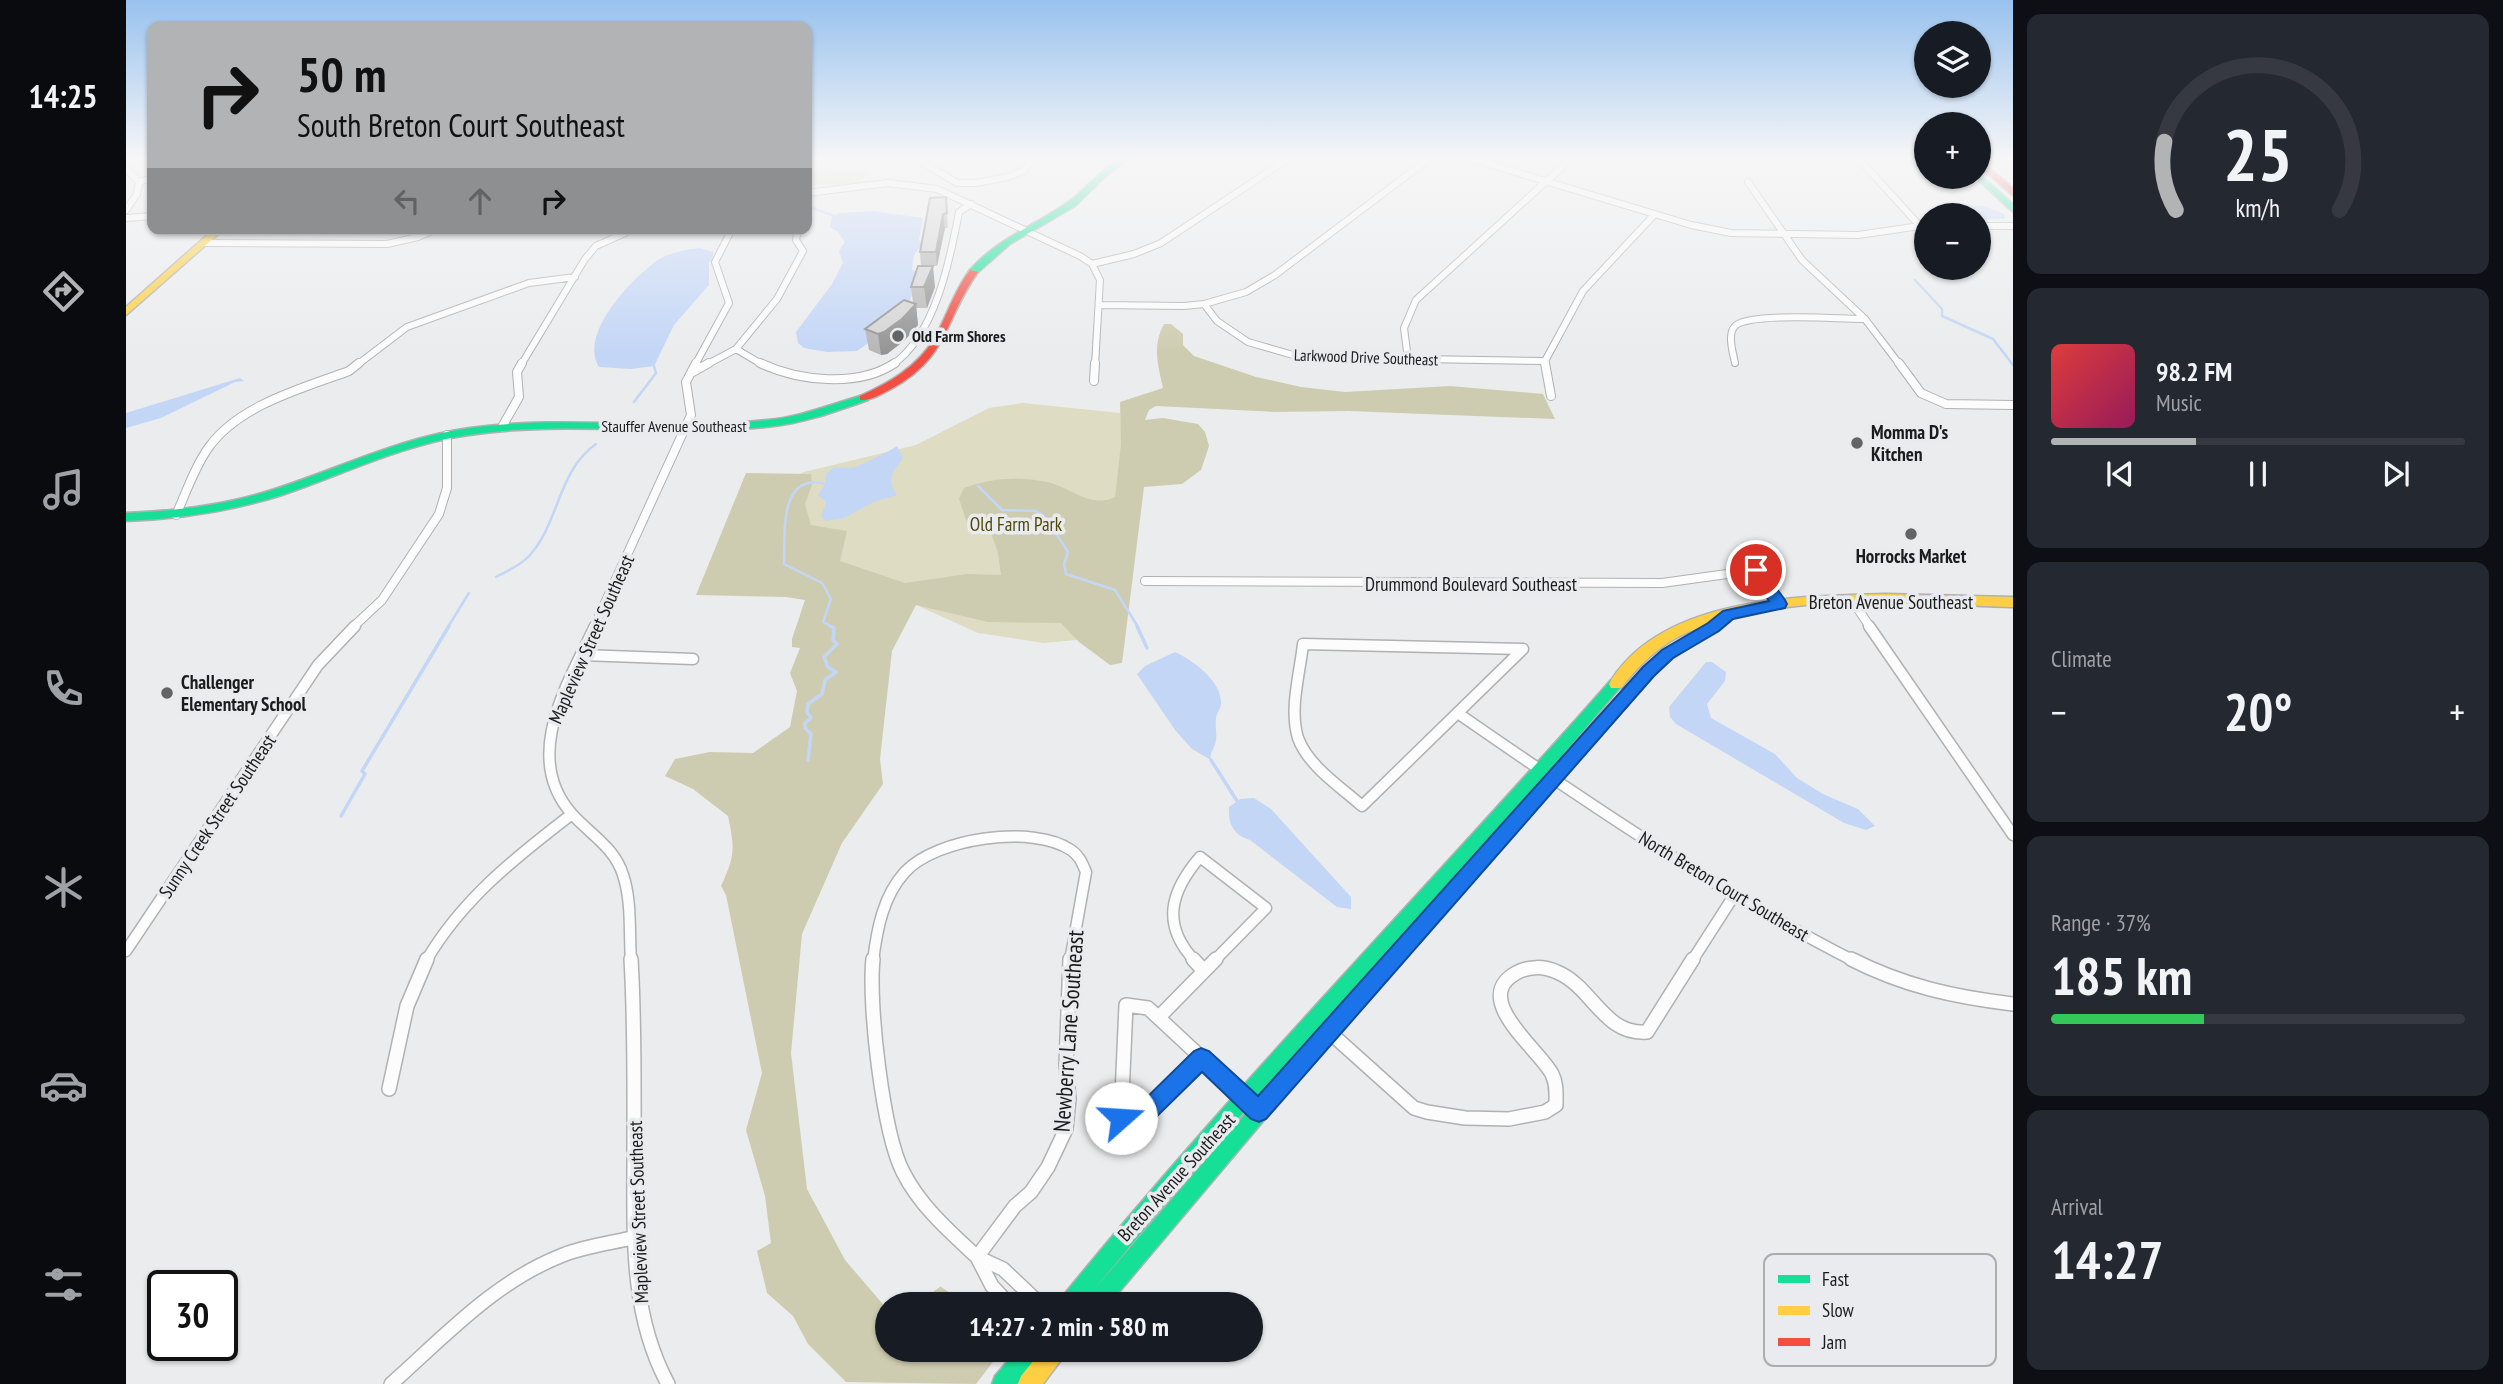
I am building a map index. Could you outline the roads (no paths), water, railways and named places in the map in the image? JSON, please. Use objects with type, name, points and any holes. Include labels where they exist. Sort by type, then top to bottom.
[{"type":"main road","name":"Stauffer Avenue Southeast","points":[[126,517],[176,515],[266,496],[376,454],[447,435],[502,427],[754,426],[799,421],[829,413],[890,387],[929,357],[943,337],[968,279],[980,264],[1040,223]]},
{"type":"main road","points":[[126,312],[214,235]]},
{"type":"main road","name":"Breton Avenue Southeast","points":[[1078,1292],[1124,1234],[1636,661],[1686,627],[1780,604],[1852,600],[2013,602]]},
{"type":"main road","name":"Breton Avenue Southeast","points":[[1105,1292],[1328,1031],[1555,780],[1648,672],[1668,654],[1714,627],[1728,615]]},
{"type":"main road","points":[[1003,1384],[1021,1362]]},
{"type":"main road","points":[[1029,1384],[1046,1362]]},
{"type":"street","points":[[736,349],[779,374],[796,376],[852,380],[874,375],[892,366],[909,351],[929,320],[950,260],[957,223]]},
{"type":"street","points":[[1009,223],[1065,248],[1092,264],[1100,281],[1094,381]]},
{"type":"street","points":[[1092,264],[1134,254],[1160,243],[1191,223]]},
{"type":"street","points":[[1100,305],[1157,307],[1203,304],[1243,293],[1262,284],[1344,223]]},
{"type":"street","points":[[1408,359],[1403,328],[1407,312],[1416,300],[1502,223]]},
{"type":"street","points":[[1551,396],[1545,361],[1583,290],[1647,223]]},
{"type":"street","points":[[1685,223],[1720,231],[1786,236],[1858,235],[1914,226]]},
{"type":"street","points":[[1777,223],[1815,275],[1864,319],[1922,393],[1932,399],[1957,405],[2013,405]]},
{"type":"street","points":[[1991,226],[2013,226]]},
{"type":"street","points":[[205,243],[387,244],[422,235]]},
{"type":"street","points":[[502,427],[519,397],[517,372],[575,277],[596,246],[621,235]]},
{"type":"street","name":"Mapleview Street Southeast","points":[[668,1384],[642,1322],[636,1237],[632,956],[624,876],[604,841],[572,814],[549,776],[547,756],[551,724],[687,426],[691,407],[685,394],[687,382],[729,303],[715,270],[715,262],[729,235]]},
{"type":"street","points":[[693,372],[736,349],[777,299],[803,251],[796,240],[797,235]]},
{"type":"street","points":[[176,515],[207,449],[217,437],[262,404],[349,371],[407,327],[529,283],[575,277]]},
{"type":"street","name":"Larkwood Drive Southeast","points":[[1203,304],[1217,321],[1234,334],[1261,347],[1286,354],[1318,358],[1545,361]]},
{"type":"street","points":[[1735,363],[1732,334],[1740,321],[1766,318],[1864,319]]},
{"type":"street","name":"Sunny Creek Street Southeast","points":[[126,951],[318,665],[382,600],[439,514],[447,488],[447,435]]},
{"type":"street","name":"Drummond Boulevard Southeast","points":[[1145,581],[1627,584],[1662,583],[1756,570],[1780,604]]},
{"type":"street","points":[[1852,600],[1913,693],[2013,835]]},
{"type":"street","points":[[1303,644],[1523,649],[1459,714],[1362,806],[1310,757],[1298,738],[1296,719],[1303,644]]},
{"type":"street","points":[[582,655],[693,659]]},
{"type":"street","name":"North Breton Court Southeast","points":[[1459,714],[1555,780],[1784,925],[1880,974],[1950,996],[2013,1004]]},
{"type":"street","points":[[389,1089],[410,997],[437,939],[481,885],[572,814]]},
{"type":"street","name":"Newberry Lane Southeast","points":[[974,838],[1058,842],[1074,849],[1085,861],[1086,872],[1068,970],[1066,1065],[1069,1099],[1066,1129],[1048,1167],[1031,1192],[1015,1206],[977,1257],[935,1218],[902,1171],[891,1137],[873,1009],[871,960],[887,899],[905,869],[922,855],[955,841],[974,838]]},
{"type":"street","points":[[1159,1017],[1266,908],[1200,857],[1182,878],[1174,903],[1174,925],[1180,945],[1204,971]]},
{"type":"street","points":[[1315,1019],[1414,1108],[1422,1112],[1443,1116],[1505,1118],[1546,1113],[1556,1105],[1557,1085],[1548,1067],[1503,1009],[1500,992],[1506,980],[1517,971],[1529,968],[1554,970],[1566,975],[1577,985],[1616,1027],[1626,1032],[1647,1032],[1735,894]]},
{"type":"street","points":[[1201,1058],[1138,1120],[1121,1118],[1126,1005],[1148,1008],[1259,1111]]},
{"type":"street","points":[[391,1384],[492,1296],[525,1273],[563,1255],[636,1237]]},
{"type":"street","points":[[977,1257],[998,1292]]},
{"type":"street","points":[[977,1257],[1003,1269],[1027,1292]]},
{"type":"water","points":[[831,223],[922,223],[919,240],[922,244],[914,255],[912,269],[918,274],[918,281],[902,319],[857,351],[827,352],[804,348],[798,343],[796,332],[832,284],[843,263],[839,251],[845,242],[838,232],[830,227]]},
{"type":"water","points":[[700,248],[713,252],[713,258],[709,262],[709,285],[674,325],[654,366],[631,369],[599,367],[594,354],[596,339],[602,323],[622,293],[658,260],[673,253]]},
{"type":"water","points":[[240,378],[244,381],[235,382],[161,418],[126,428],[126,413]]},
{"type":"water","points":[[897,446],[903,458],[891,480],[897,495],[874,502],[844,518],[826,521],[821,517],[826,502],[818,495],[825,484],[826,474],[833,468],[860,465]]},
{"type":"water","points":[[1175,652],[1204,672],[1220,695],[1221,705],[1216,718],[1216,740],[1211,760],[1192,749],[1175,730],[1137,674],[1145,666]]},
{"type":"water","points":[[1706,662],[1712,662],[1726,672],[1725,681],[1707,704],[1711,718],[1775,754],[1797,778],[1823,794],[1858,809],[1875,826],[1866,830],[1844,823],[1676,724],[1670,717],[1669,707]]},
{"type":"water","points":[[1254,798],[1271,809],[1351,897],[1351,909],[1337,907],[1236,832],[1229,818],[1229,807],[1240,799]]},
{"type":"waterway","points":[[1915,280],[1942,309],[1942,316],[1993,339],[2013,365]]},
{"type":"waterway","points":[[634,402],[656,373],[654,366]]},
{"type":"waterway","points":[[496,577],[522,563],[539,543],[574,468],[583,455],[596,444]]},
{"type":"waterway","points":[[825,484],[810,483],[799,487],[792,496],[785,522],[784,564],[822,583],[831,599],[823,622],[833,627]]},
{"type":"waterway","points":[[978,486],[1002,510],[1036,511],[1044,516],[1050,530],[1057,535],[1068,552],[1064,564],[1066,574],[1115,590],[1138,627]]},
{"type":"waterway","points":[[448,627],[469,593]]},
{"type":"waterway","points":[[341,816],[365,774],[362,771],[449,626]]},
{"type":"waterway","points":[[808,760],[811,734],[805,728],[805,723],[811,718],[807,712],[808,704],[822,694],[825,680],[836,672],[828,667],[824,657],[837,644],[833,640],[834,628],[830,626]]},
{"type":"waterway","points":[[1137,626],[1147,648]]},
{"type":"waterway","points":[[1211,760],[1237,801]]},
{"type":"place","name":"Old Farm Shores","points":[[898,336]]},
{"type":"place","name":"Momma D's Kitchen","points":[[1857,443]]},
{"type":"place","name":"Horrocks Market","points":[[1911,534]]},
{"type":"place","name":"Challenger Elementary School","points":[[167,693]]},
{"type":"park label","name":"Old Farm Park","points":[[1016,524]]}]
